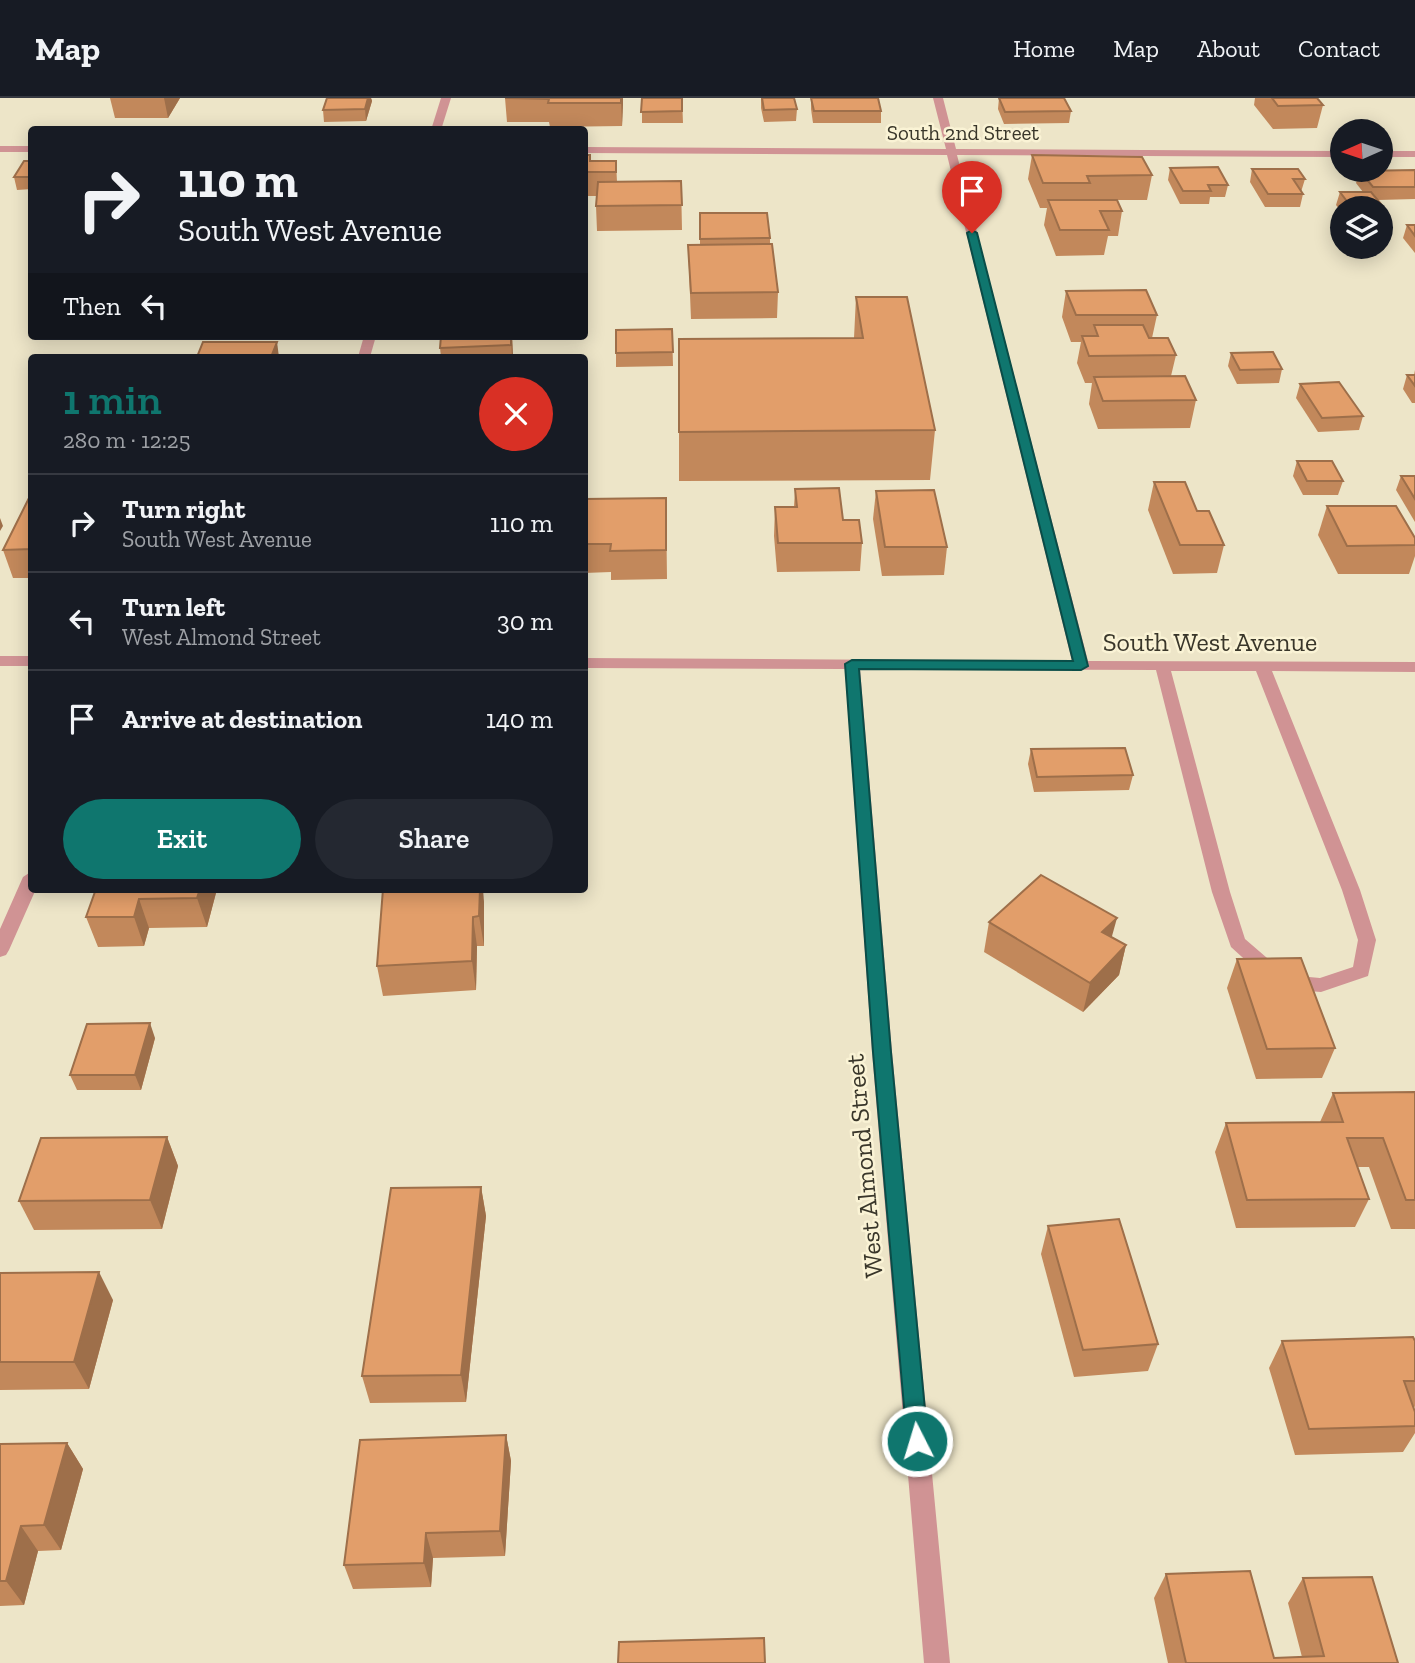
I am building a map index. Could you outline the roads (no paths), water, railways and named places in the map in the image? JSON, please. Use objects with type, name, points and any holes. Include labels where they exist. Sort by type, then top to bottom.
[{"type":"street","points":[[437,126],[446,98]]},
{"type":"street","points":[[938,98],[1081,666]]},
{"type":"street","points":[[0,149],[28,149]]},
{"type":"street","name":"South 2nd Street","points":[[588,150],[1330,154]]},
{"type":"street","points":[[1393,154],[1415,154]]},
{"type":"street","points":[[0,661],[28,661]]},
{"type":"street","name":"South West Avenue","points":[[588,663],[1415,667]]},
{"type":"street","name":"West Almond Street","points":[[852,664],[881,1038],[937,1663]]},
{"type":"street","points":[[1162,666],[1221,892],[1237,942],[1282,982],[1321,985],[1362,971],[1367,940],[1346,877],[1262,666]]},
{"type":"street","points":[[0,950],[28,886]]}]
